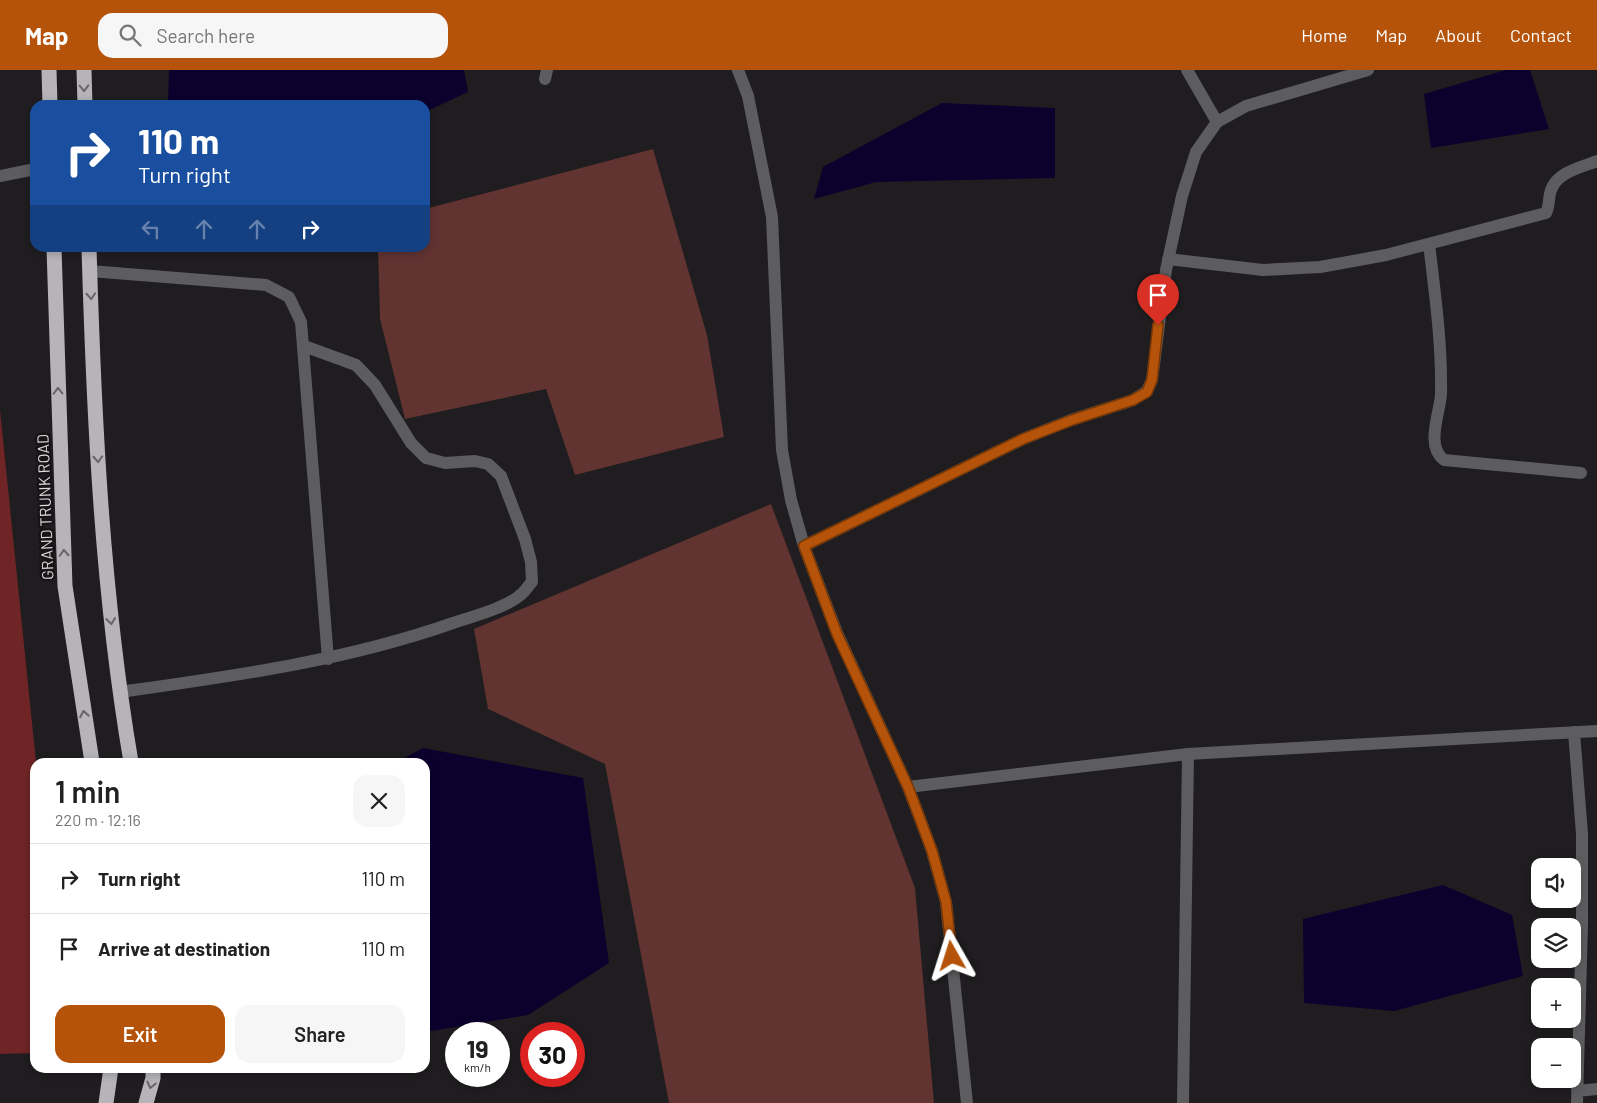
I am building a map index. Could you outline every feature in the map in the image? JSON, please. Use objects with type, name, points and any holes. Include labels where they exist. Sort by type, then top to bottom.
[{"type":"highway","points":[[50,70],[50,100]]},
{"type":"highway","points":[[84,70],[85,100]]},
{"type":"highway","name":"GRAND TRUNK ROAD","points":[[54,252],[65,586],[91,758]]},
{"type":"highway","points":[[89,252],[98,464],[108,596],[130,758]]},
{"type":"highway","points":[[106,1103],[110,1073]]},
{"type":"highway","points":[[146,1103],[152,1073]]},
{"type":"street","points":[[738,70],[748,96],[772,217],[782,450],[791,500],[804,546],[837,634],[908,787],[932,851],[946,902],[967,1103]]},
{"type":"street","points":[[1187,70],[1217,122]]},
{"type":"street","points":[[804,546],[1023,439],[1072,420],[1133,400],[1147,392],[1152,380],[1168,259],[1182,196],[1196,152],[1217,122],[1246,106],[1368,70]]},
{"type":"street","points":[[1168,259],[1263,270],[1320,267],[1386,255],[1546,213],[1550,206],[1550,191],[1557,180],[1569,172],[1597,161]]},
{"type":"street","points":[[0,176],[30,170]]},
{"type":"street","points":[[1429,244],[1439,330],[1440,396],[1435,447],[1439,456],[1444,460],[1581,473]]},
{"type":"street","points":[[90,271],[266,285],[289,297],[302,322],[328,659]]},
{"type":"street","points":[[120,692],[250,674],[328,659],[412,638],[492,610],[519,597],[532,582],[531,562],[526,540],[501,476],[488,464],[475,461],[445,463],[426,458],[411,443],[375,385],[356,365],[304,346]]},
{"type":"street","points":[[908,787],[1188,754],[1597,731]]},
{"type":"street","points":[[1574,732],[1582,834],[1577,1097],[1597,1089]]},
{"type":"street","points":[[1183,1103],[1188,754]]},
{"type":"shaded area","points":[[169,70],[464,70],[468,92],[430,110],[430,100],[168,100]]},
{"type":"shaded area","points":[[1506,70],[1530,70],[1549,129],[1431,148],[1424,94]]},
{"type":"shaded area","points":[[942,103],[1055,108],[1055,178],[876,182],[814,199],[823,167]]},
{"type":"shaded area","points":[[653,149],[707,335],[724,437],[575,475],[546,389],[405,419],[380,319],[378,252],[430,252],[430,208]]},
{"type":"shaded area","points":[[0,410],[36,758],[30,758],[30,1053],[0,1054]]},
{"type":"shaded area","points":[[771,504],[915,888],[934,1103],[669,1103],[605,764],[488,709],[474,629]]},
{"type":"shaded area","points":[[423,748],[583,778],[609,963],[528,1015],[486,1022],[445,1022],[445,1029],[430,1031],[430,758],[404,758]]},
{"type":"shaded area","points":[[1443,885],[1512,915],[1523,976],[1394,1011],[1304,1003],[1303,919]]},
{"type":"route","points":[[952,956],[946,902],[932,851],[908,787],[837,634],[804,546],[1023,439],[1072,420],[1133,400],[1147,392],[1152,380],[1158,325]]}]
